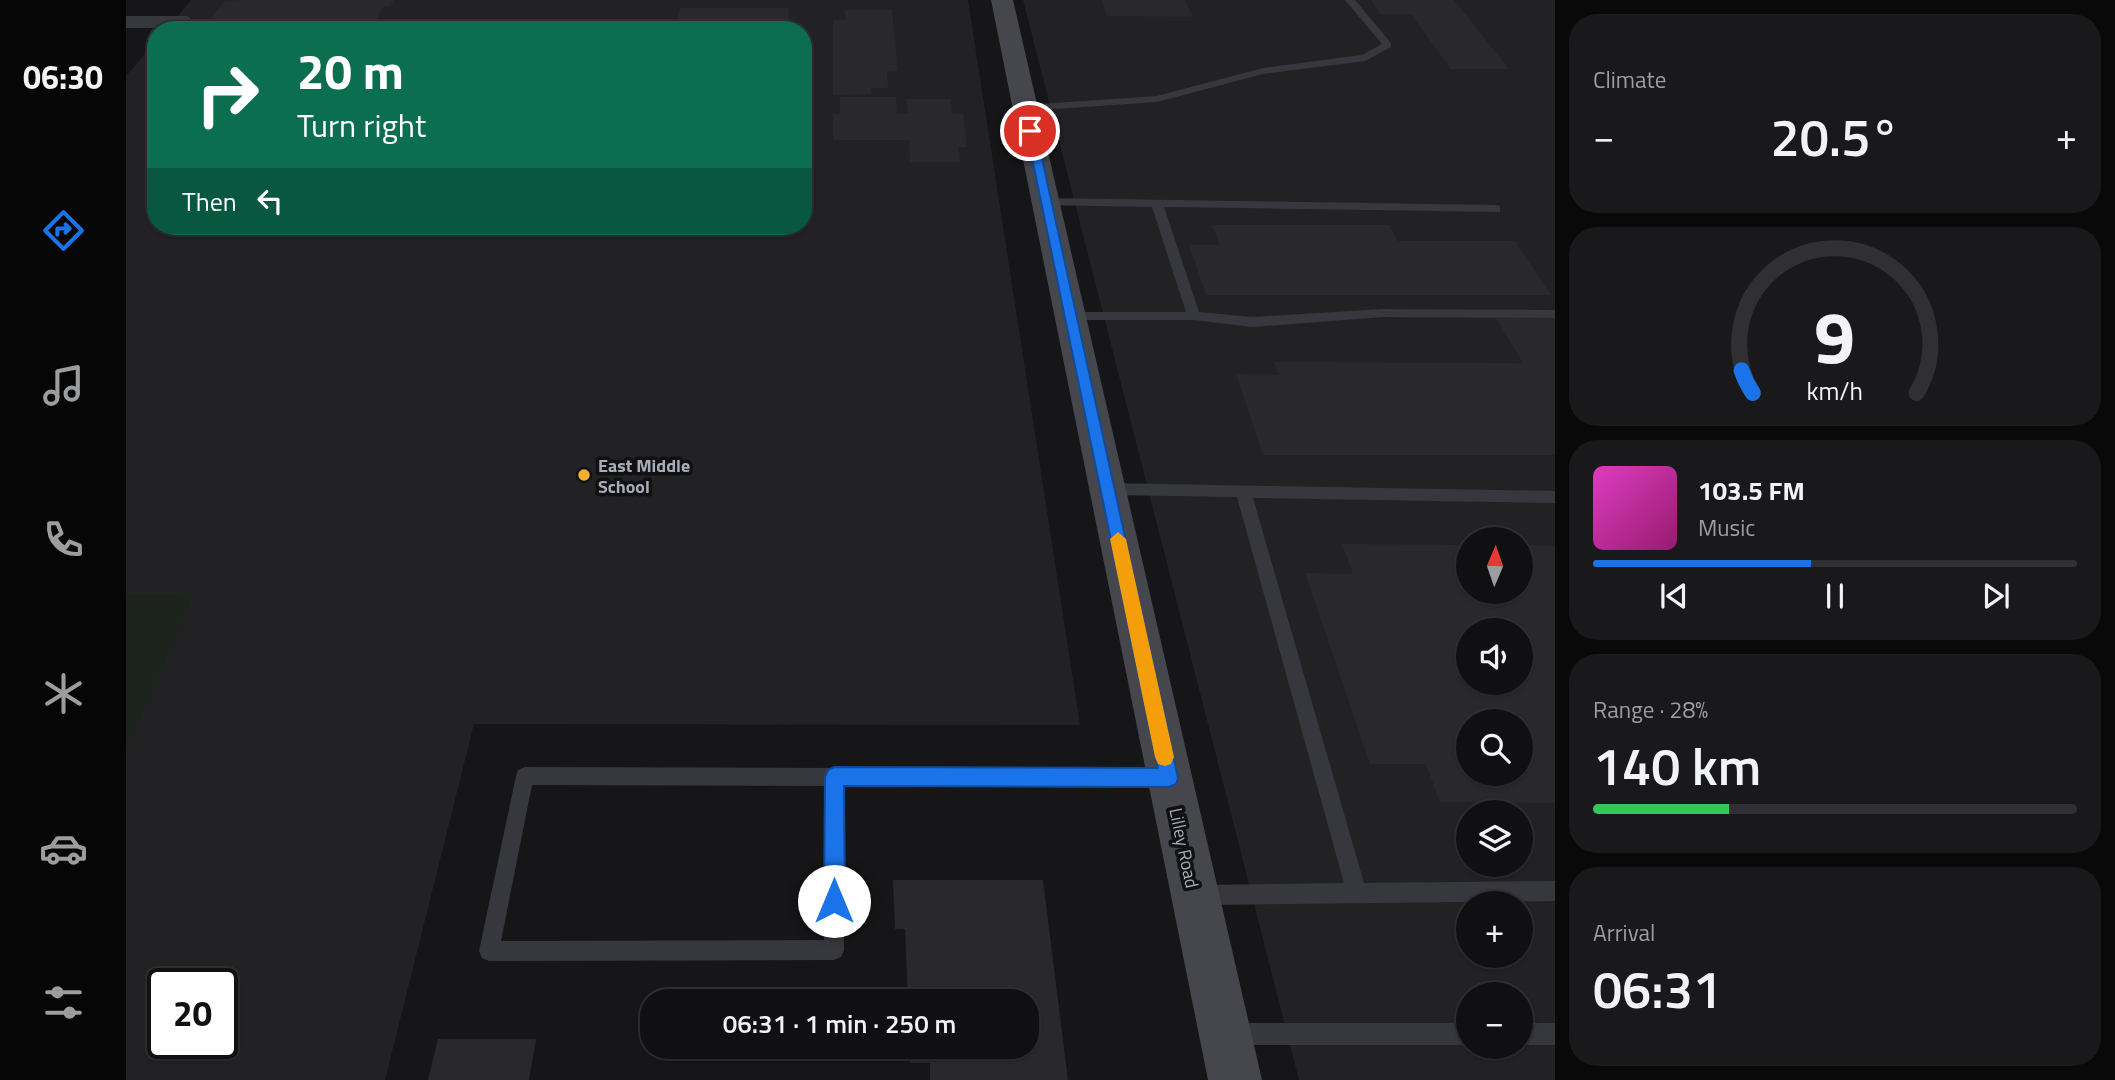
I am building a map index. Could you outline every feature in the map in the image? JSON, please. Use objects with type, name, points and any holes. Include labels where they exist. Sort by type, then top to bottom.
[{"type":"street","name":"Lilley Road","points":[[1002,0],[1235,1080]]},
{"type":"street","points":[[126,22],[147,22]]},
{"type":"lane","points":[[1025,108],[1157,99],[1263,71],[1365,58],[1388,45],[1350,0]]},
{"type":"lane","points":[[1045,202],[1496,209]]},
{"type":"lane","points":[[1157,205],[1194,316]]},
{"type":"lane","points":[[1070,316],[1194,316],[1252,322],[1383,313],[1555,314]]},
{"type":"lane","points":[[1107,489],[1555,497]]},
{"type":"lane","points":[[1243,491],[1357,893]]},
{"type":"lane","points":[[834,777],[834,950],[489,951],[524,776],[1169,778]]},
{"type":"lane","points":[[1194,895],[1555,891]]},
{"type":"lane","points":[[1225,1034],[1456,1034]]},
{"type":"lane","points":[[1533,1034],[1555,1034]]},
{"type":"shaded area","name":"East Middle School","points":[[191,0],[968,0],[1080,725],[474,724],[385,1080],[126,1080],[126,76],[147,52],[147,235],[812,235],[812,21],[174,21]]},
{"type":"shaded area","points":[[1023,0],[1555,0],[1555,1080],[1299,1080]]},
{"type":"shaded area","points":[[195,593],[126,752],[126,595]]},
{"type":"building","points":[[394,0],[390,6],[384,6],[375,21],[209,21],[224,2]]},
{"type":"building","points":[[1102,0],[1185,0],[1193,17],[1107,16]]},
{"type":"building","points":[[1371,0],[1454,0],[1509,69],[1451,69],[1411,14],[1380,14]]},
{"type":"building","points":[[680,8],[789,8],[788,21],[677,21]]},
{"type":"building","points":[[845,10],[892,10],[898,71],[887,72],[888,88],[871,88],[871,94],[833,95],[833,20],[845,20]]},
{"type":"building","points":[[840,97],[896,97],[897,114],[908,114],[906,99],[951,99],[952,114],[963,114],[967,147],[958,147],[960,162],[910,162],[909,140],[833,140],[833,114],[840,114]]},
{"type":"building","points":[[1212,225],[1389,225],[1398,241],[1515,241],[1551,295],[1206,295],[1189,245],[1220,245]]},
{"type":"building","points":[[1496,318],[1555,318],[1555,455],[1263,455],[1236,374],[1279,375],[1274,362],[1523,363]]},
{"type":"building","points":[[1342,544],[1456,545],[1456,604],[1533,604],[1533,545],[1555,546],[1555,803],[1533,803],[1533,800],[1440,802],[1426,764],[1370,764],[1305,573],[1353,574]]},
{"type":"building","points":[[893,880],[1043,880],[1068,1080],[930,1080],[930,1063],[910,1063],[910,1059],[1039,1059],[1039,989],[908,989],[905,929],[895,929]]},
{"type":"building","points":[[438,1039],[536,1039],[529,1080],[428,1080]]},
{"type":"slow traffic","points":[[1118,539],[1165,757]]},
{"type":"place","name":"East Middle School","points":[[584,475]]},
{"type":"route","points":[[834,901],[834,777],[1169,778],[1030,131]]}]
